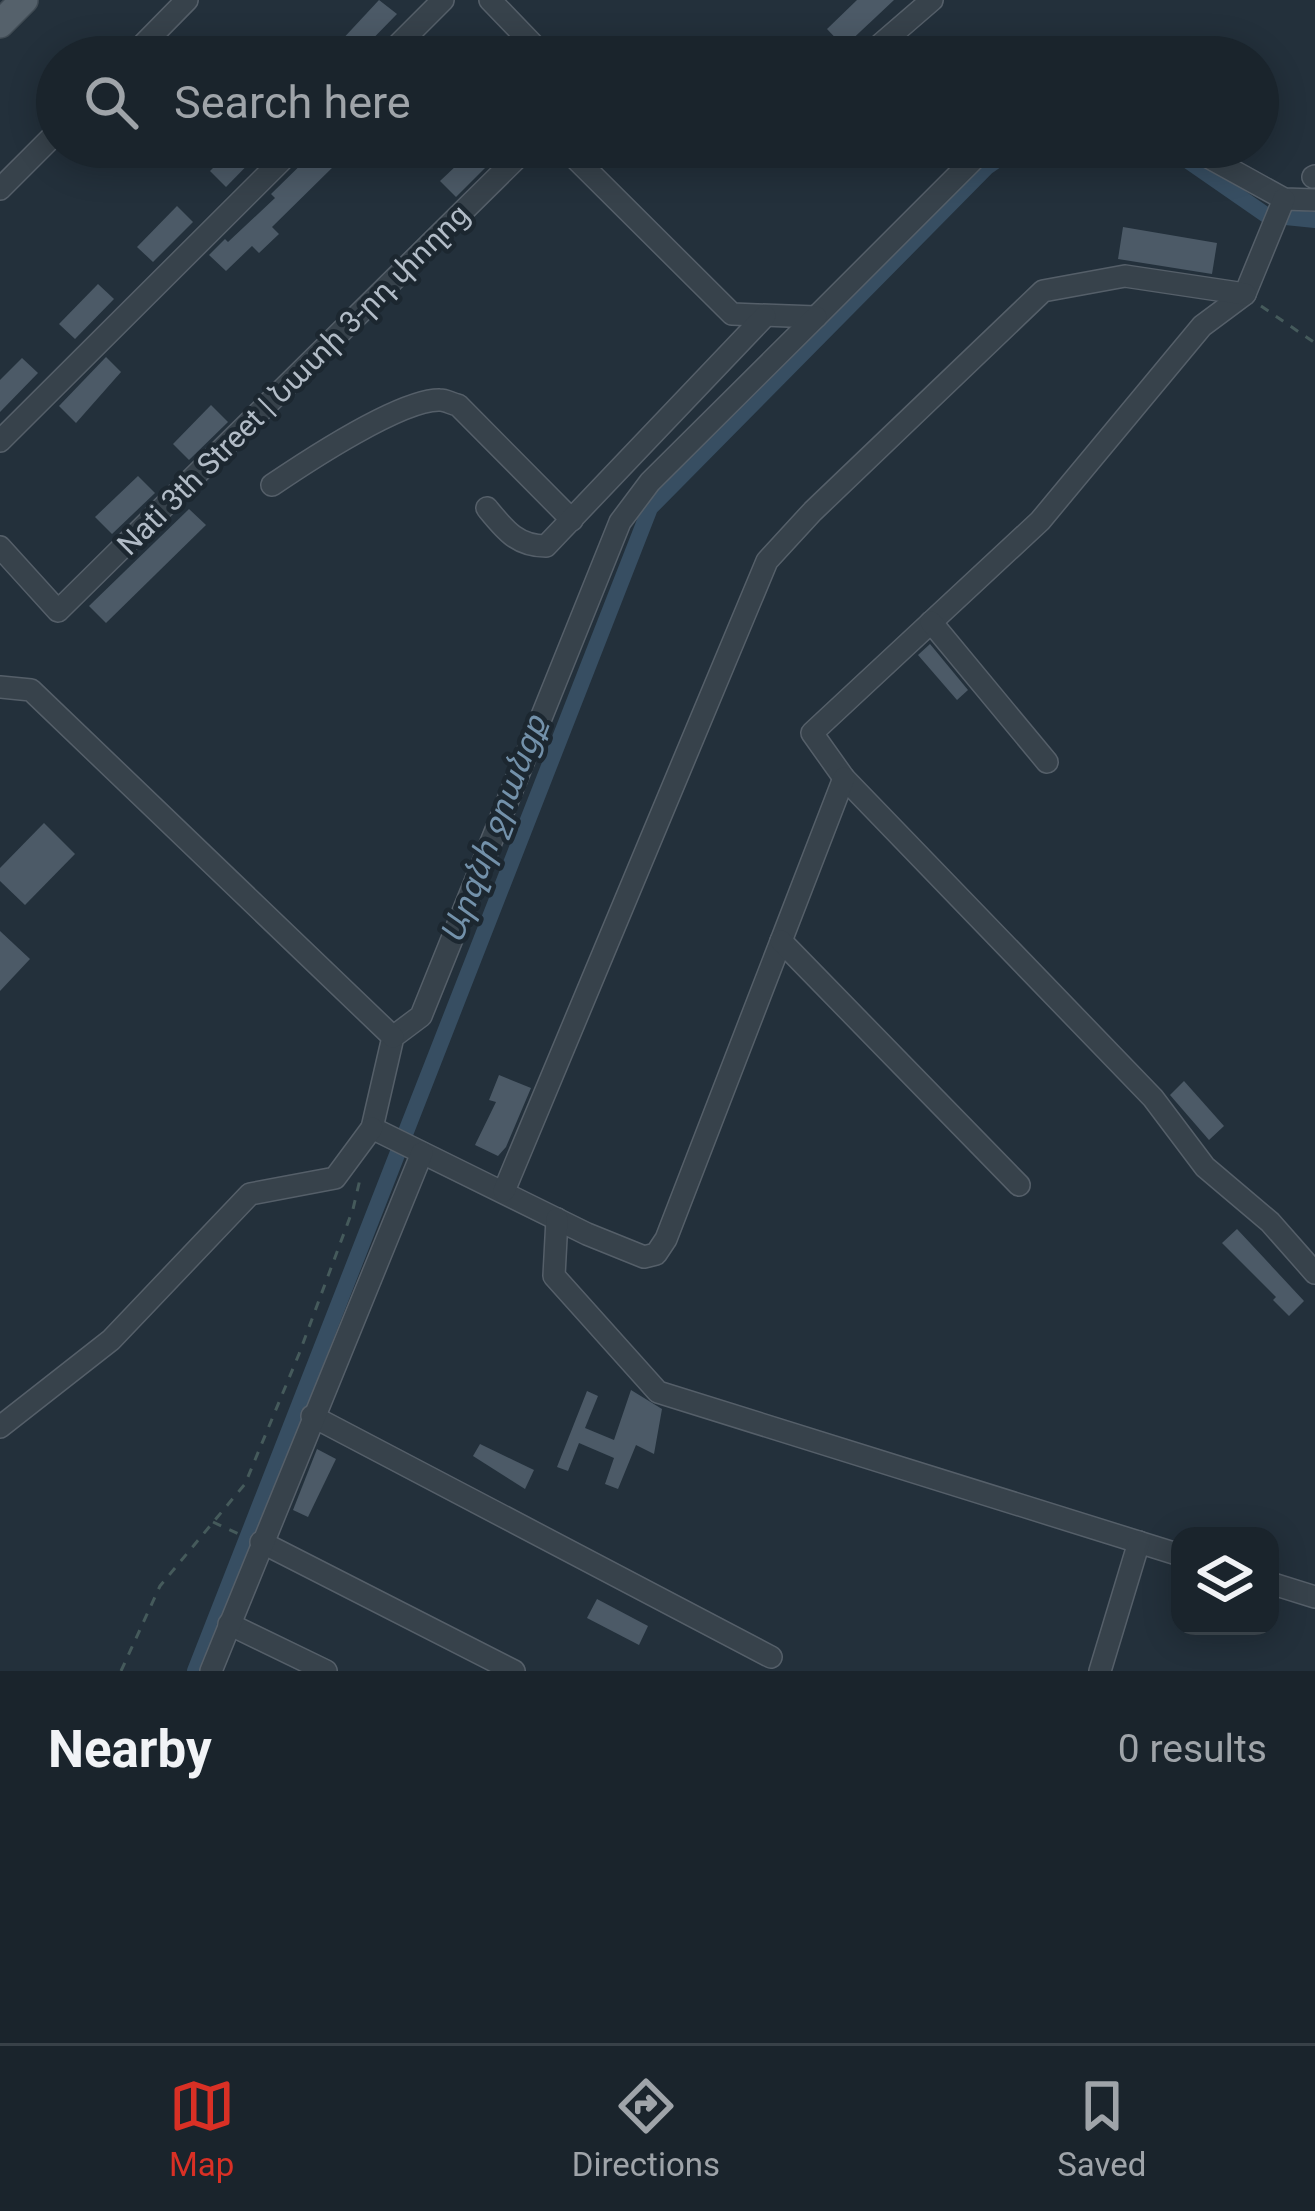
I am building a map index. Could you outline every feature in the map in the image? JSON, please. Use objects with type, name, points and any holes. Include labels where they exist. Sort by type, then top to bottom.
[{"type":"main road","points":[[0,24],[24,0]]},
{"type":"street","points":[[152,36],[188,0]]},
{"type":"street","points":[[407,36],[443,0]]},
{"type":"street","points":[[490,0],[525,36]]},
{"type":"street","points":[[890,36],[932,0]]},
{"type":"street","points":[[0,190],[36,153]]},
{"type":"street","points":[[0,442],[274,168]]},
{"type":"street","name":"Nati 3th Street | Նատի 3-րդ փողոց","points":[[0,548],[58,611],[507,168]]},
{"type":"street","points":[[585,168],[732,314],[816,316]]},
{"type":"street","points":[[0,1427],[111,1340],[250,1194],[335,1178],[372,1128],[393,1037],[422,1016],[620,522],[650,482],[965,168]]},
{"type":"street","points":[[1228,168],[1284,199]]},
{"type":"street","points":[[1314,184],[1284,199],[1245,294],[1202,326],[1040,521],[812,733],[844,778],[1153,1098],[1204,1167],[1270,1222],[1315,1273]]},
{"type":"street","points":[[504,1191],[767,561],[1043,291],[1125,276],[1245,294]]},
{"type":"street","points":[[488,508],[506,531],[527,546],[547,546],[765,316]]},
{"type":"street","points":[[272,484],[321,452],[410,408],[440,400],[458,405],[572,520]]},
{"type":"street","points":[[931,622],[1047,762]]},
{"type":"street","points":[[0,687],[31,690],[393,1037]]},
{"type":"street","points":[[372,1128],[557,1219],[644,1257],[656,1254],[666,1239],[844,778]]},
{"type":"street","points":[[781,941],[1019,1185]]},
{"type":"street","points":[[211,1671],[312,1416],[409,1146]]},
{"type":"street","points":[[557,1219],[554,1276],[658,1392],[1171,1552]]},
{"type":"street","points":[[312,1416],[771,1657]]},
{"type":"street","points":[[1100,1671],[1139,1542]]},
{"type":"street","points":[[261,1543],[514,1671]]},
{"type":"street","points":[[1279,1586],[1315,1597]]},
{"type":"street","points":[[229,1624],[326,1671]]},
{"type":"path","points":[[1245,294],[1315,344]]},
{"type":"path","points":[[121,1671],[160,1586],[245,1484],[345,1229],[362,1168]]},
{"type":"path","points":[[212,1522],[237,1534]]},
{"type":"building","points":[[379,0],[397,14],[376,36],[346,36]]},
{"type":"building","points":[[857,0],[894,0],[856,36],[834,36],[827,29]]},
{"type":"building","points":[[213,168],[245,168],[226,187],[210,171]]},
{"type":"building","points":[[298,168],[332,168],[272,227],[279,234],[259,253],[252,246],[226,271],[209,255],[275,198],[271,194]]},
{"type":"building","points":[[454,168],[485,168],[456,197],[440,181]]},
{"type":"building","points":[[177,206],[193,222],[153,262],[137,247]]},
{"type":"building","points":[[1123,227],[1217,243],[1212,274],[1118,259]]},
{"type":"building","points":[[98,284],[114,299],[75,339],[59,324]]},
{"type":"building","points":[[106,357],[121,372],[76,423],[59,406]]},
{"type":"building","points":[[22,358],[38,373],[0,412],[0,380]]},
{"type":"building","points":[[211,405],[228,422],[189,460],[173,444]]},
{"type":"building","points":[[138,476],[155,493],[112,534],[95,517]]},
{"type":"building","points":[[189,509],[206,525],[106,623],[89,606]]},
{"type":"building","points":[[930,644],[968,690],[957,700],[918,655]]},
{"type":"building","points":[[44,823],[75,854],[25,905],[0,881],[0,868]]},
{"type":"building","points":[[0,931],[30,959],[0,991]]},
{"type":"building","points":[[499,1075],[531,1088],[498,1156],[475,1145],[496,1102],[489,1100]]},
{"type":"building","points":[[1184,1081],[1224,1126],[1209,1140],[1170,1095]]},
{"type":"building","points":[[1237,1229],[1304,1301],[1289,1316],[1222,1243]]},
{"type":"building","points":[[631,1390],[662,1409],[654,1454],[636,1445],[618,1489],[605,1484],[614,1458],[579,1443],[568,1471],[557,1467],[587,1391],[598,1396],[585,1428],[614,1440]]},
{"type":"building","points":[[480,1444],[534,1470],[525,1489],[473,1456]]},
{"type":"building","points":[[317,1449],[336,1459],[308,1517],[293,1510]]},
{"type":"building","points":[[597,1599],[648,1626],[639,1645],[587,1618]]},
{"type":"waterway","name":"Արզնի ջրանցք","points":[[195,1671],[650,508],[986,168]]},
{"type":"waterway","name":"Արզնի ջրանցք","points":[[1198,168],[1266,215],[1315,220]]}]
